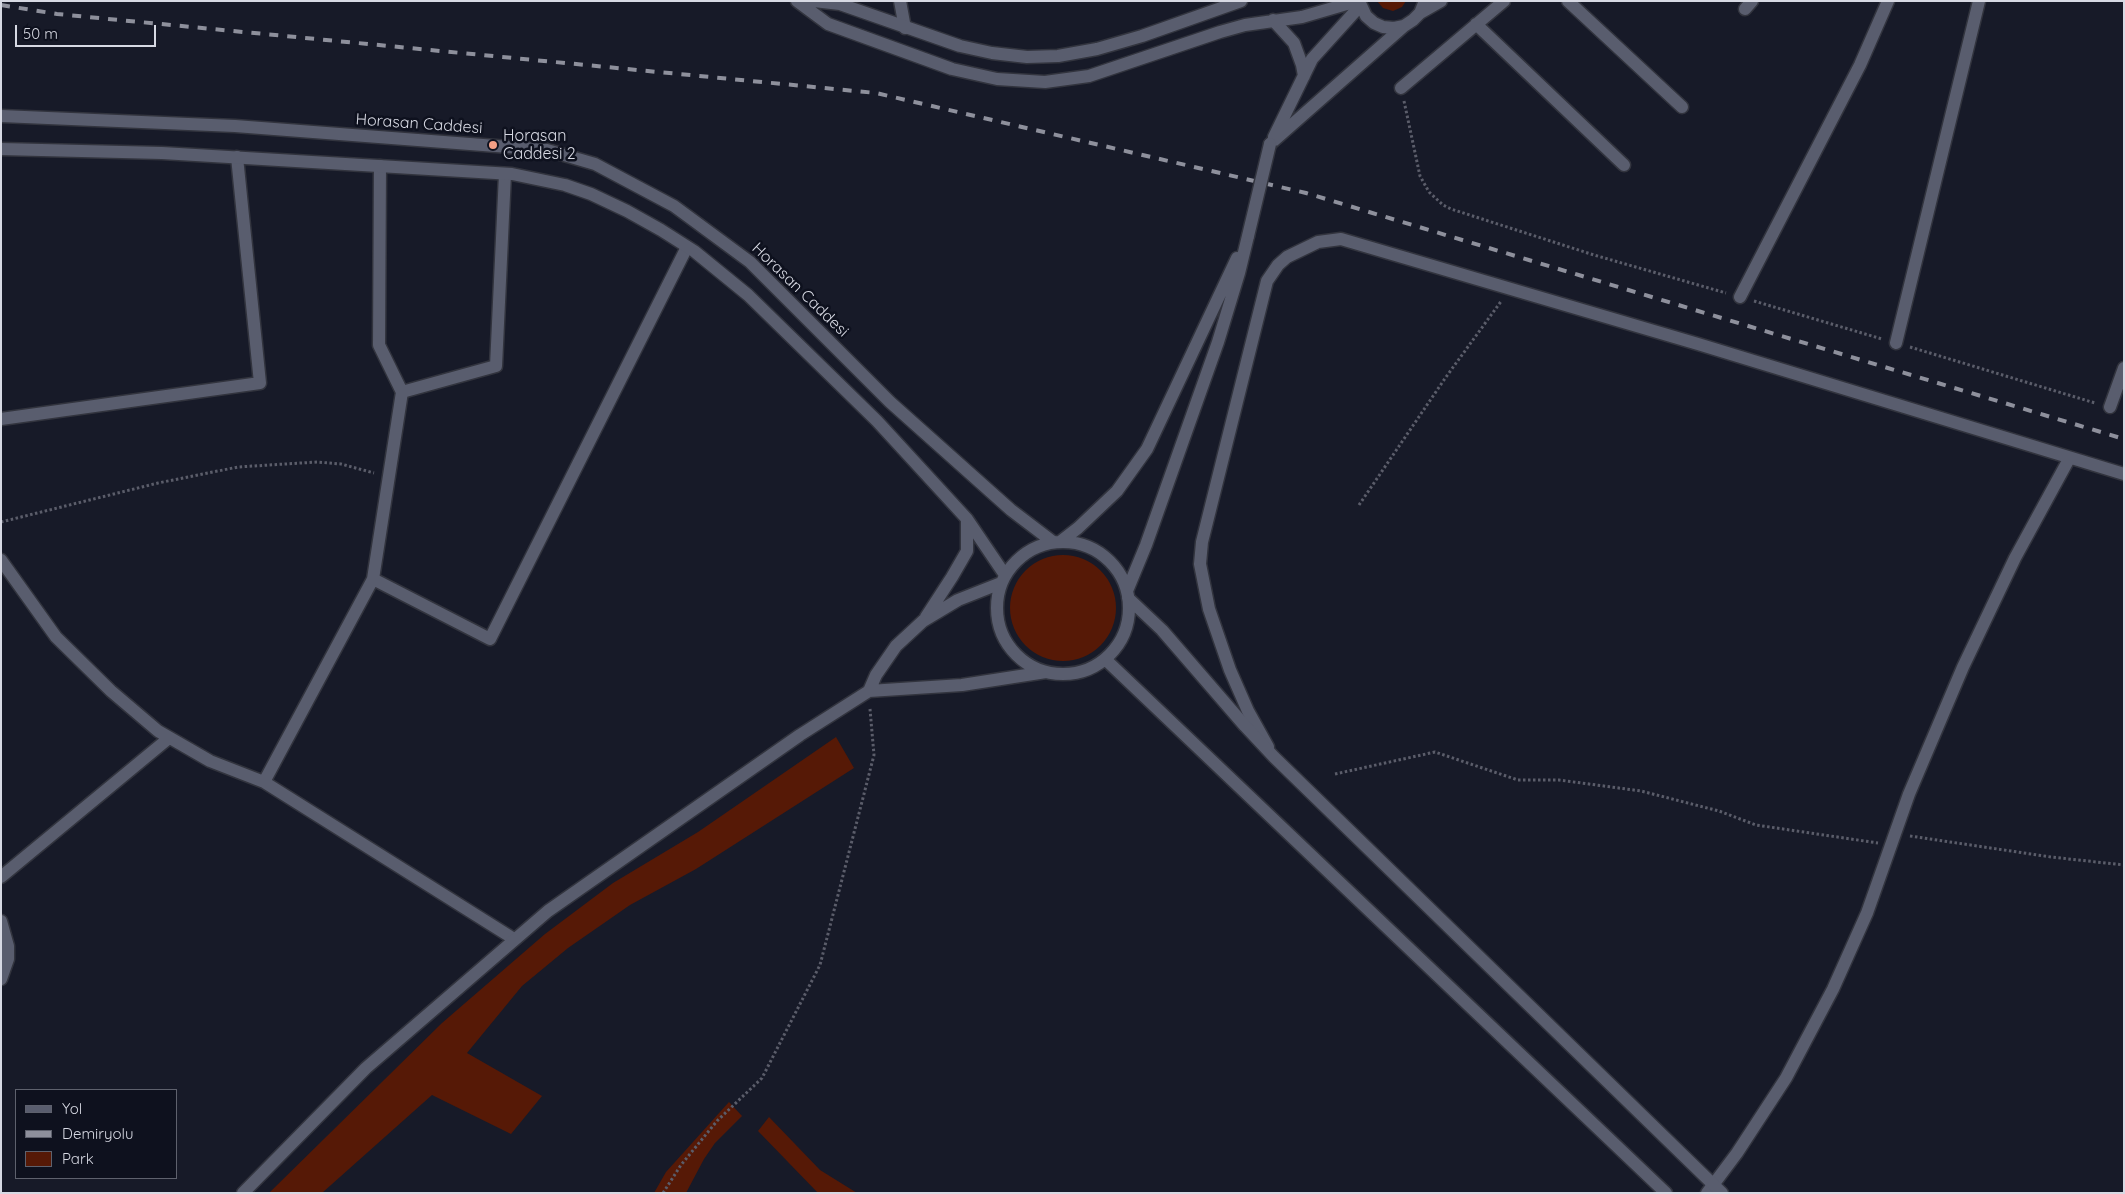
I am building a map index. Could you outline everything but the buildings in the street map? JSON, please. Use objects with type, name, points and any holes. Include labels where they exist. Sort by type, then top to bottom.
[{"type":"street","points":[[796,1],[828,24],[930,62],[974,75],[1045,82],[1089,76],[1220,32],[1273,20],[1302,17],[1359,3]]},
{"type":"street","points":[[814,1],[840,4],[960,46],[992,53],[1027,57],[1058,56],[1120,43],[1241,1]]},
{"type":"street","points":[[900,1],[905,28]]},
{"type":"street","points":[[1270,144],[1413,20],[1422,7],[1441,1]]},
{"type":"street","points":[[1401,88],[1504,1]]},
{"type":"street","points":[[1568,1],[1682,106]]},
{"type":"street","points":[[1740,297],[1860,65],[1888,1]]},
{"type":"street","points":[[1896,343],[1979,1]]},
{"type":"street","points":[[1359,3],[1366,16],[1374,23],[1383,27],[1394,28],[1404,26]]},
{"type":"street","points":[[243,1193],[366,1068],[514,939],[556,905],[800,735],[869,691],[962,684],[1046,672],[1073,673],[1087,670],[1105,659],[1119,644],[1125,632],[1128,618],[1128,594],[1232,300],[1270,144],[1312,59],[1359,3]]},
{"type":"street","points":[[1273,20],[1294,43],[1304,76]]},
{"type":"street","points":[[1476,24],[1624,165]]},
{"type":"street","name":"Horasan Caddesi","points":[[1,116],[225,126],[522,148],[563,154],[595,164],[674,206],[750,262],[890,402],[1010,510],[1057,542]]},
{"type":"street","points":[[1,149],[162,153],[505,174],[539,178],[591,194],[627,211],[687,247],[722,272],[773,318],[796,344],[877,421],[968,519],[1003,579]]},
{"type":"street","points":[[1,419],[260,383],[237,157]]},
{"type":"street","points":[[264,782],[373,579],[402,392],[379,344],[380,166]]},
{"type":"street","points":[[402,392],[496,366],[505,174]]},
{"type":"street","points":[[1057,542],[1078,528],[1116,491],[1147,449],[1248,236]]},
{"type":"street","points":[[1274,758],[1232,677],[1209,609],[1200,564],[1202,542],[1267,281],[1278,265],[1297,251],[1318,242],[1341,239],[1707,347],[2069,459],[2124,474]]},
{"type":"street","points":[[373,579],[490,639],[687,247]]},
{"type":"street","points":[[2110,407],[2124,368]]},
{"type":"street","points":[[1046,672],[1033,667],[1021,659],[1004,638],[997,611],[1003,579],[1016,560],[1039,545],[1057,542],[1080,544],[1093,548],[1105,556],[1122,578],[1128,594],[1274,758],[1714,1190],[1759,1121],[1810,1034],[1851,951],[1873,897],[1892,839],[1922,760],[1990,608],[2069,459]]},
{"type":"street","points":[[923,621],[967,551],[968,519]]},
{"type":"street","points":[[1,560],[56,637],[134,712],[169,738],[210,761],[264,782],[514,939]]},
{"type":"street","points":[[869,691],[876,675],[896,646],[923,621],[958,600],[1003,579]]},
{"type":"street","points":[[1105,659],[1666,1193]]},
{"type":"street","points":[[1,877],[169,738]]},
{"type":"street","points":[[1,921],[8,946],[8,959],[1,979]]},
{"type":"path","points":[[1359,505],[1446,377],[1510,289]]},
{"type":"path","points":[[1,522],[158,483],[238,467],[266,464],[325,463],[365,470],[389,478]]},
{"type":"path","points":[[663,1193],[681,1165],[717,1121],[762,1078],[820,965],[874,755],[869,691]]},
{"type":"path","points":[[1335,774],[1435,752],[1518,780],[1567,781],[1641,791],[1719,811],[1756,825],[2124,865]]},
{"type":"green space","points":[[1377,1],[1406,1],[1402,7],[1393,11],[1383,8]]},
{"type":"green space","points":[[1063,555],[1083,559],[1101,570],[1112,588],[1116,608],[1112,628],[1101,646],[1083,657],[1063,661],[1043,657],[1025,646],[1014,628],[1010,608],[1014,588],[1025,570],[1043,559]]},
{"type":"green space","points":[[836,737],[854,768],[696,869],[630,905],[568,948],[522,986],[467,1053],[542,1096],[511,1134],[432,1095],[322,1193],[269,1193],[442,1023],[545,934],[613,883],[698,832]]},
{"type":"green space","points":[[729,1102],[742,1116],[715,1143],[686,1193],[654,1193],[666,1172]]},
{"type":"green space","points":[[769,1117],[820,1170],[857,1193],[818,1193],[758,1131]]},
{"type":"railway","points":[[1,5],[57,14],[876,93],[1306,193],[2124,439]]},
{"type":"place","name":"Horasan Caddesi 2","points":[[493,145]]}]
